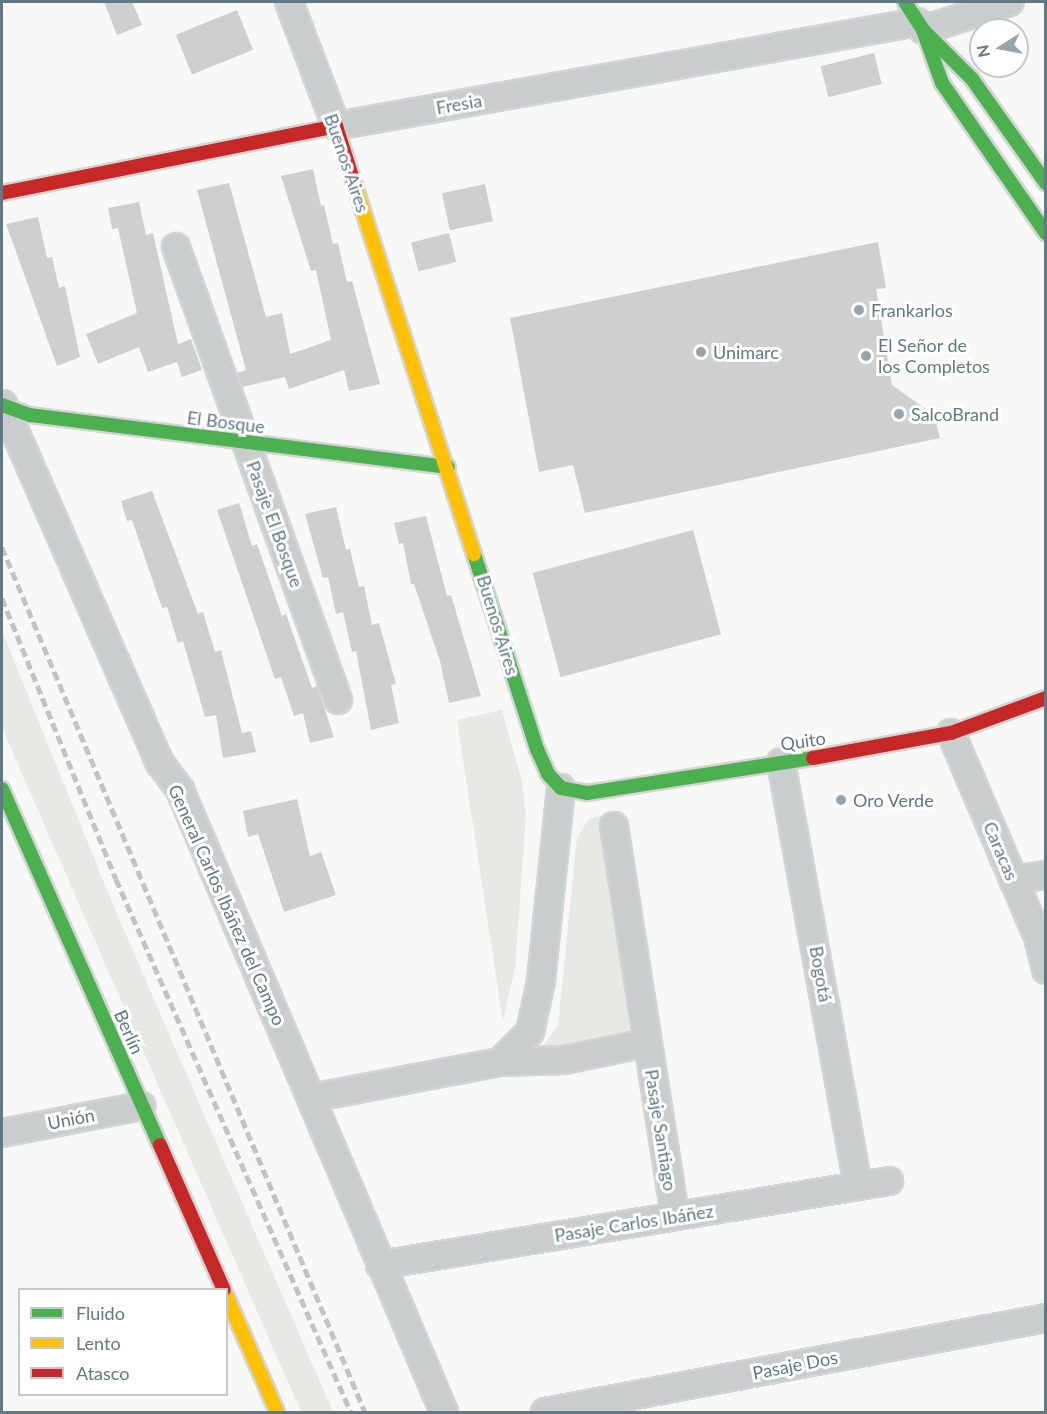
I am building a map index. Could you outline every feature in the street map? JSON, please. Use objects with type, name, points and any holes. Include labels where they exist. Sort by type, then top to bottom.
[{"type":"main road","points":[[915,18],[972,80],[1038,159],[1046,183]]},
{"type":"main road","points":[[915,18],[942,83],[1046,233]]},
{"type":"main road","name":"Fresia","points":[[2,193],[336,126]]},
{"type":"main road","name":"Buenos Aires","points":[[336,126],[448,467],[537,749],[548,774],[561,788]]},
{"type":"main road","name":"El Bosque","points":[[2,403],[30,415],[448,467]]},
{"type":"main road","name":"Quito","points":[[561,788],[587,793],[951,733],[1046,698]]},
{"type":"main road","name":"Berlín","points":[[2,789],[223,1288]]},
{"type":"main road","points":[[228,1300],[277,1413]]},
{"type":"street","name":"Buenos Aires","points":[[289,2],[336,126]]},
{"type":"street","name":"Fresia","points":[[336,126],[1010,2]]},
{"type":"street","name":"Pasaje El Bosque","points":[[176,247],[338,700]]},
{"type":"street","name":"General Carlos Ibáñez del Campo","points":[[2,403],[160,763],[180,790],[444,1413]]},
{"type":"street","name":"Caracas","points":[[951,733],[1038,937],[1046,970]]},
{"type":"street","name":"Bogotá","points":[[781,762],[858,1186]]},
{"type":"street","points":[[500,1062],[530,1032],[533,1022],[542,981],[561,788]]},
{"type":"street","name":"Pasaje Santiago","points":[[614,826],[646,1043],[675,1216]]},
{"type":"street","points":[[1013,880],[1046,874]]},
{"type":"street","points":[[311,1098],[500,1062],[564,1060],[646,1043]]},
{"type":"street","name":"Unión","points":[[2,1133],[141,1106]]},
{"type":"street","name":"Pasaje Carlos Ibáñez","points":[[380,1265],[889,1181]]},
{"type":"street","name":"Pasaje Dos","points":[[545,1413],[1046,1318]]},
{"type":"shaded area","points":[[2,631],[111,900],[333,1412],[301,1412],[2,728]]},
{"type":"shaded area","points":[[502,710],[522,781],[526,814],[515,968],[503,1022],[457,720]]},
{"type":"shaded area","points":[[606,814],[640,1031],[632,1038],[556,1053],[541,1049],[558,1025],[577,837],[589,819]]},
{"type":"building","points":[[104,2],[132,2],[142,25],[117,35]]},
{"type":"building","points":[[237,10],[253,50],[192,75],[176,35]]},
{"type":"building","points":[[874,53],[882,84],[828,97],[821,66]]},
{"type":"building","points":[[313,169],[321,206],[324,205],[333,244],[338,243],[347,282],[352,281],[380,384],[349,391],[344,370],[289,389],[285,377],[242,387],[237,373],[246,370],[197,190],[229,183],[266,317],[282,313],[290,354],[331,340],[316,270],[311,271],[281,176]]},
{"type":"building","points":[[485,184],[493,221],[450,230],[442,193]]},
{"type":"building","points":[[139,202],[146,235],[153,233],[178,344],[191,339],[202,370],[182,377],[177,362],[148,372],[139,347],[98,364],[86,334],[137,313],[118,228],[112,229],[108,208]]},
{"type":"building","points":[[38,217],[47,258],[52,257],[59,288],[65,286],[80,357],[57,366],[6,224]]},
{"type":"building","points":[[449,233],[456,262],[418,272],[411,242]]},
{"type":"building","name":"Unimarc","points":[[878,242],[886,288],[876,289],[892,385],[934,415],[940,438],[585,513],[573,465],[539,472],[510,318]]},
{"type":"building","points":[[152,491],[198,614],[203,612],[215,652],[221,650],[242,733],[251,731],[256,752],[223,758],[216,715],[205,717],[183,641],[178,643],[167,607],[162,608],[132,520],[127,521],[121,501]]},
{"type":"building","points":[[239,503],[252,546],[257,544],[282,616],[286,614],[312,688],[317,686],[334,737],[310,743],[303,713],[294,716],[281,677],[275,679],[217,510]]},
{"type":"building","points":[[336,507],[346,550],[350,549],[359,587],[364,586],[372,625],[379,623],[396,684],[391,685],[399,723],[371,730],[356,651],[352,652],[343,612],[336,614],[328,577],[323,578],[305,514]]},
{"type":"building","points":[[426,516],[447,596],[451,595],[481,696],[449,703],[440,661],[414,584],[411,584],[403,543],[399,544],[394,523]]},
{"type":"building","points":[[693,530],[721,634],[561,677],[533,573]]},
{"type":"building","points":[[297,799],[310,856],[321,852],[336,895],[284,912],[258,834],[248,837],[243,811]]},
{"type":"railway","points":[[2,547],[365,1412]]},
{"type":"railway","points":[[2,598],[116,879],[351,1412]]},
{"type":"traffic: fast","points":[[905,2],[923,30],[972,79],[1046,183]]},
{"type":"traffic: fast","points":[[923,30],[942,83],[1046,233]]},
{"type":"traffic: fast","points":[[2,405],[30,415],[448,467]]},
{"type":"traffic: fast","points":[[474,554],[537,749],[548,774],[561,788],[587,793],[813,758]]},
{"type":"traffic: fast","points":[[2,789],[160,1145]]},
{"type":"traffic: slow","points":[[355,186],[474,554]]},
{"type":"traffic: slow","points":[[228,1300],[277,1412]]},
{"type":"traffic: jam","points":[[2,193],[336,126],[355,186]]},
{"type":"traffic: jam","points":[[813,758],[951,733],[1046,698]]},
{"type":"traffic: jam","points":[[160,1145],[223,1288]]},
{"type":"place","name":"Frankarlos","points":[[859,310]]},
{"type":"place","name":"Unimarc","points":[[701,352]]},
{"type":"place","name":"El Señor de los Completos","points":[[866,356]]},
{"type":"place","name":"SalcoBrand","points":[[899,414]]},
{"type":"place","name":"Oro Verde","points":[[841,800]]}]
